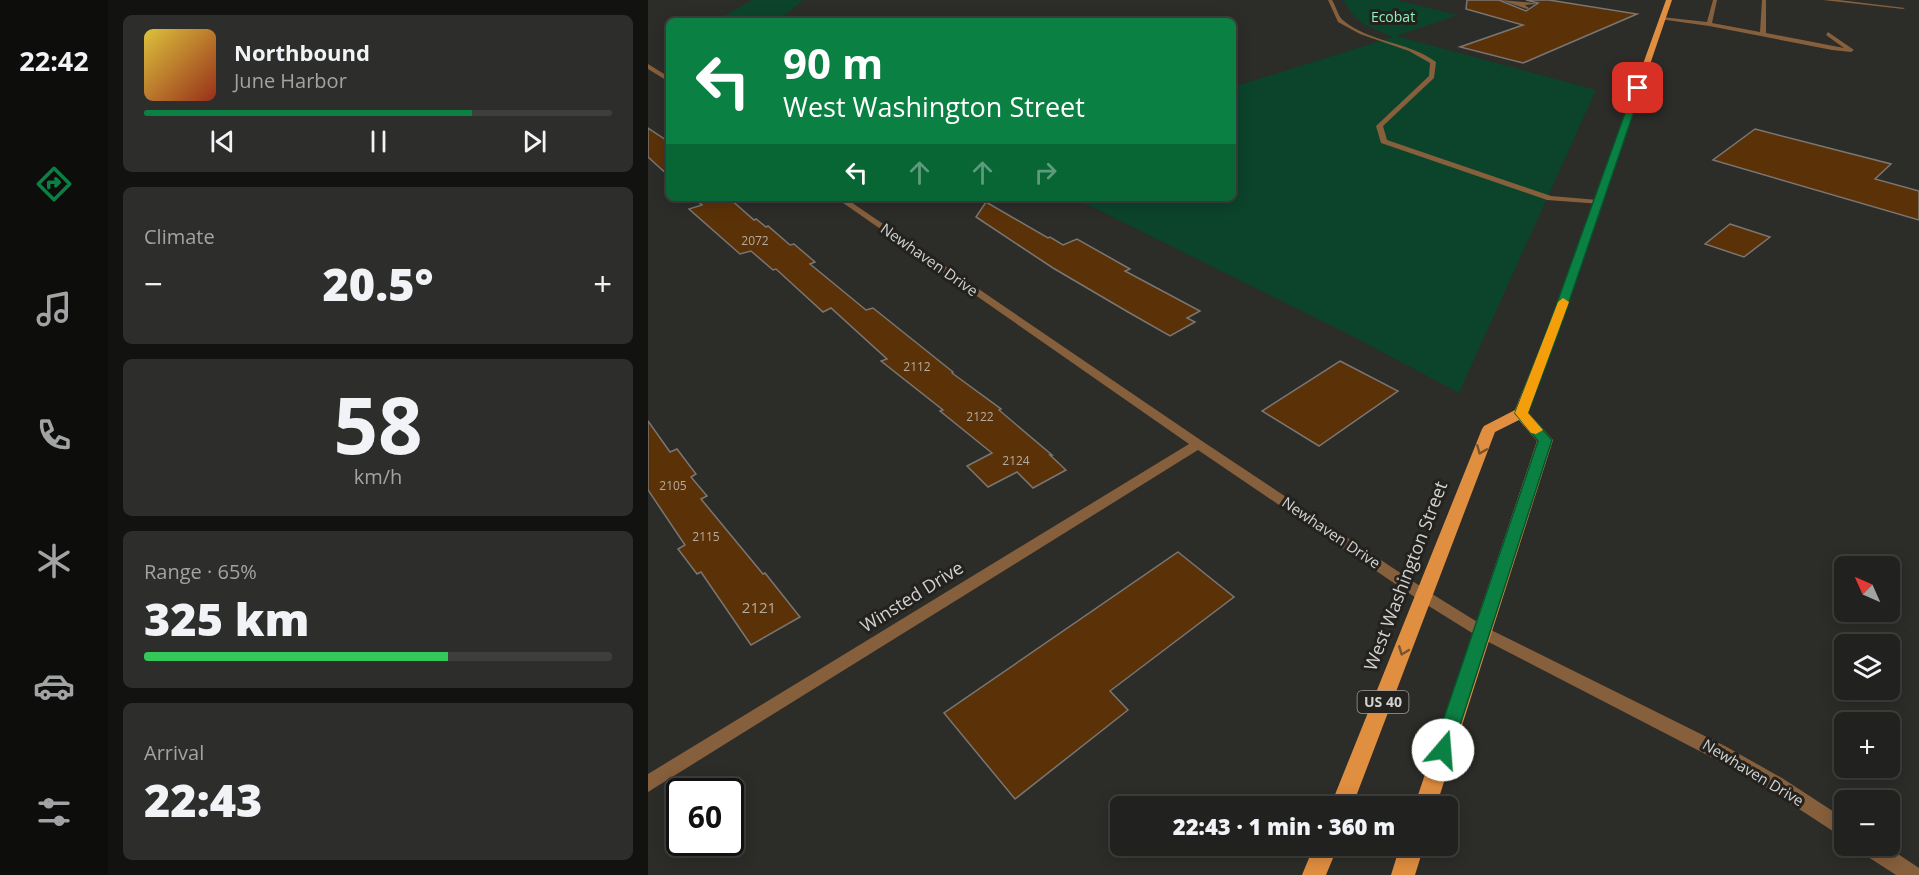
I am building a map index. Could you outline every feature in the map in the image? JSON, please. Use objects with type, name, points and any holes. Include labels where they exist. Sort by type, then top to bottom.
[{"type":"main road","points":[[1429,796],[1545,440],[1521,413],[1669,0]]},
{"type":"main road","name":"West Washington Street","points":[[1345,796],[1490,429],[1521,413]]},
{"type":"main road","points":[[1314,875],[1322,856]]},
{"type":"main road","points":[[1403,875],[1409,856]]},
{"type":"street","points":[[1330,0],[1340,21],[1362,33],[1411,50],[1433,62],[1432,77],[1379,126],[1384,141],[1551,198],[1598,202]]},
{"type":"street","points":[[1503,0],[1527,8]]},
{"type":"street","points":[[1709,24],[1715,0]]},
{"type":"street","points":[[1763,35],[1764,0]]},
{"type":"street","points":[[1824,0],[1903,8]]},
{"type":"street","points":[[1517,4],[1534,4]]},
{"type":"street","points":[[1662,19],[1709,24],[1851,50],[1828,34]]},
{"type":"street","points":[[648,66],[666,78]]},
{"type":"street","name":"Newhaven Drive","points":[[844,201],[1424,596],[1482,632],[1719,752],[1776,784],[1834,823]]},
{"type":"street","name":"Winsted Drive","points":[[648,784],[1198,444]]},
{"type":"street","points":[[1884,856],[1913,875]]},
{"type":"green space","points":[[752,0],[803,0],[781,18],[720,18]]},
{"type":"green space","name":"Ecobat","points":[[1344,0],[1397,0],[1458,15],[1396,36],[1596,90],[1459,393],[1356,338],[1080,201],[1236,201],[1236,86],[1393,37],[1359,20]]},
{"type":"building","points":[[1467,0],[1499,0],[1526,11],[1538,3],[1526,0],[1549,0],[1637,14],[1523,63],[1460,47],[1523,25],[1466,9]]},
{"type":"building","points":[[648,128],[666,140],[666,173],[648,157]]},
{"type":"building","points":[[1755,129],[1891,164],[1875,179],[1919,191],[1919,220],[1713,160]]},
{"type":"building","points":[[697,201],[732,201],[754,220],[768,226],[790,245],[794,244],[815,262],[810,264],[866,310],[873,308],[952,373],[1001,409],[999,410],[1052,455],[1050,455],[1066,470],[1033,488],[1017,472],[988,487],[967,466],[992,453],[940,411],[943,410],[881,361],[887,359],[831,308],[823,312],[776,269],[773,270],[751,251],[740,254],[689,209],[702,205]]},
{"type":"building","points":[[986,202],[1063,245],[1077,239],[1130,269],[1125,271],[1200,311],[1187,318],[1195,322],[1170,336],[1128,312],[1053,268],[976,217]]},
{"type":"building","points":[[1730,224],[1770,237],[1744,257],[1705,244]]},
{"type":"building","points":[[1340,361],[1398,391],[1319,446],[1262,411]]},
{"type":"building","points":[[648,421],[670,452],[677,449],[696,474],[691,477],[707,496],[701,499],[800,617],[751,645],[701,572],[697,574],[678,549],[685,545],[648,490]]},
{"type":"building","points":[[1178,552],[1234,597],[1110,691],[1128,710],[1015,799],[944,713]]},
{"type":"slow traffic","points":[[1536,430],[1521,413],[1563,302]]},
{"type":"route","points":[[1443,750],[1545,440],[1521,413],[1554,328],[1638,88]]}]
